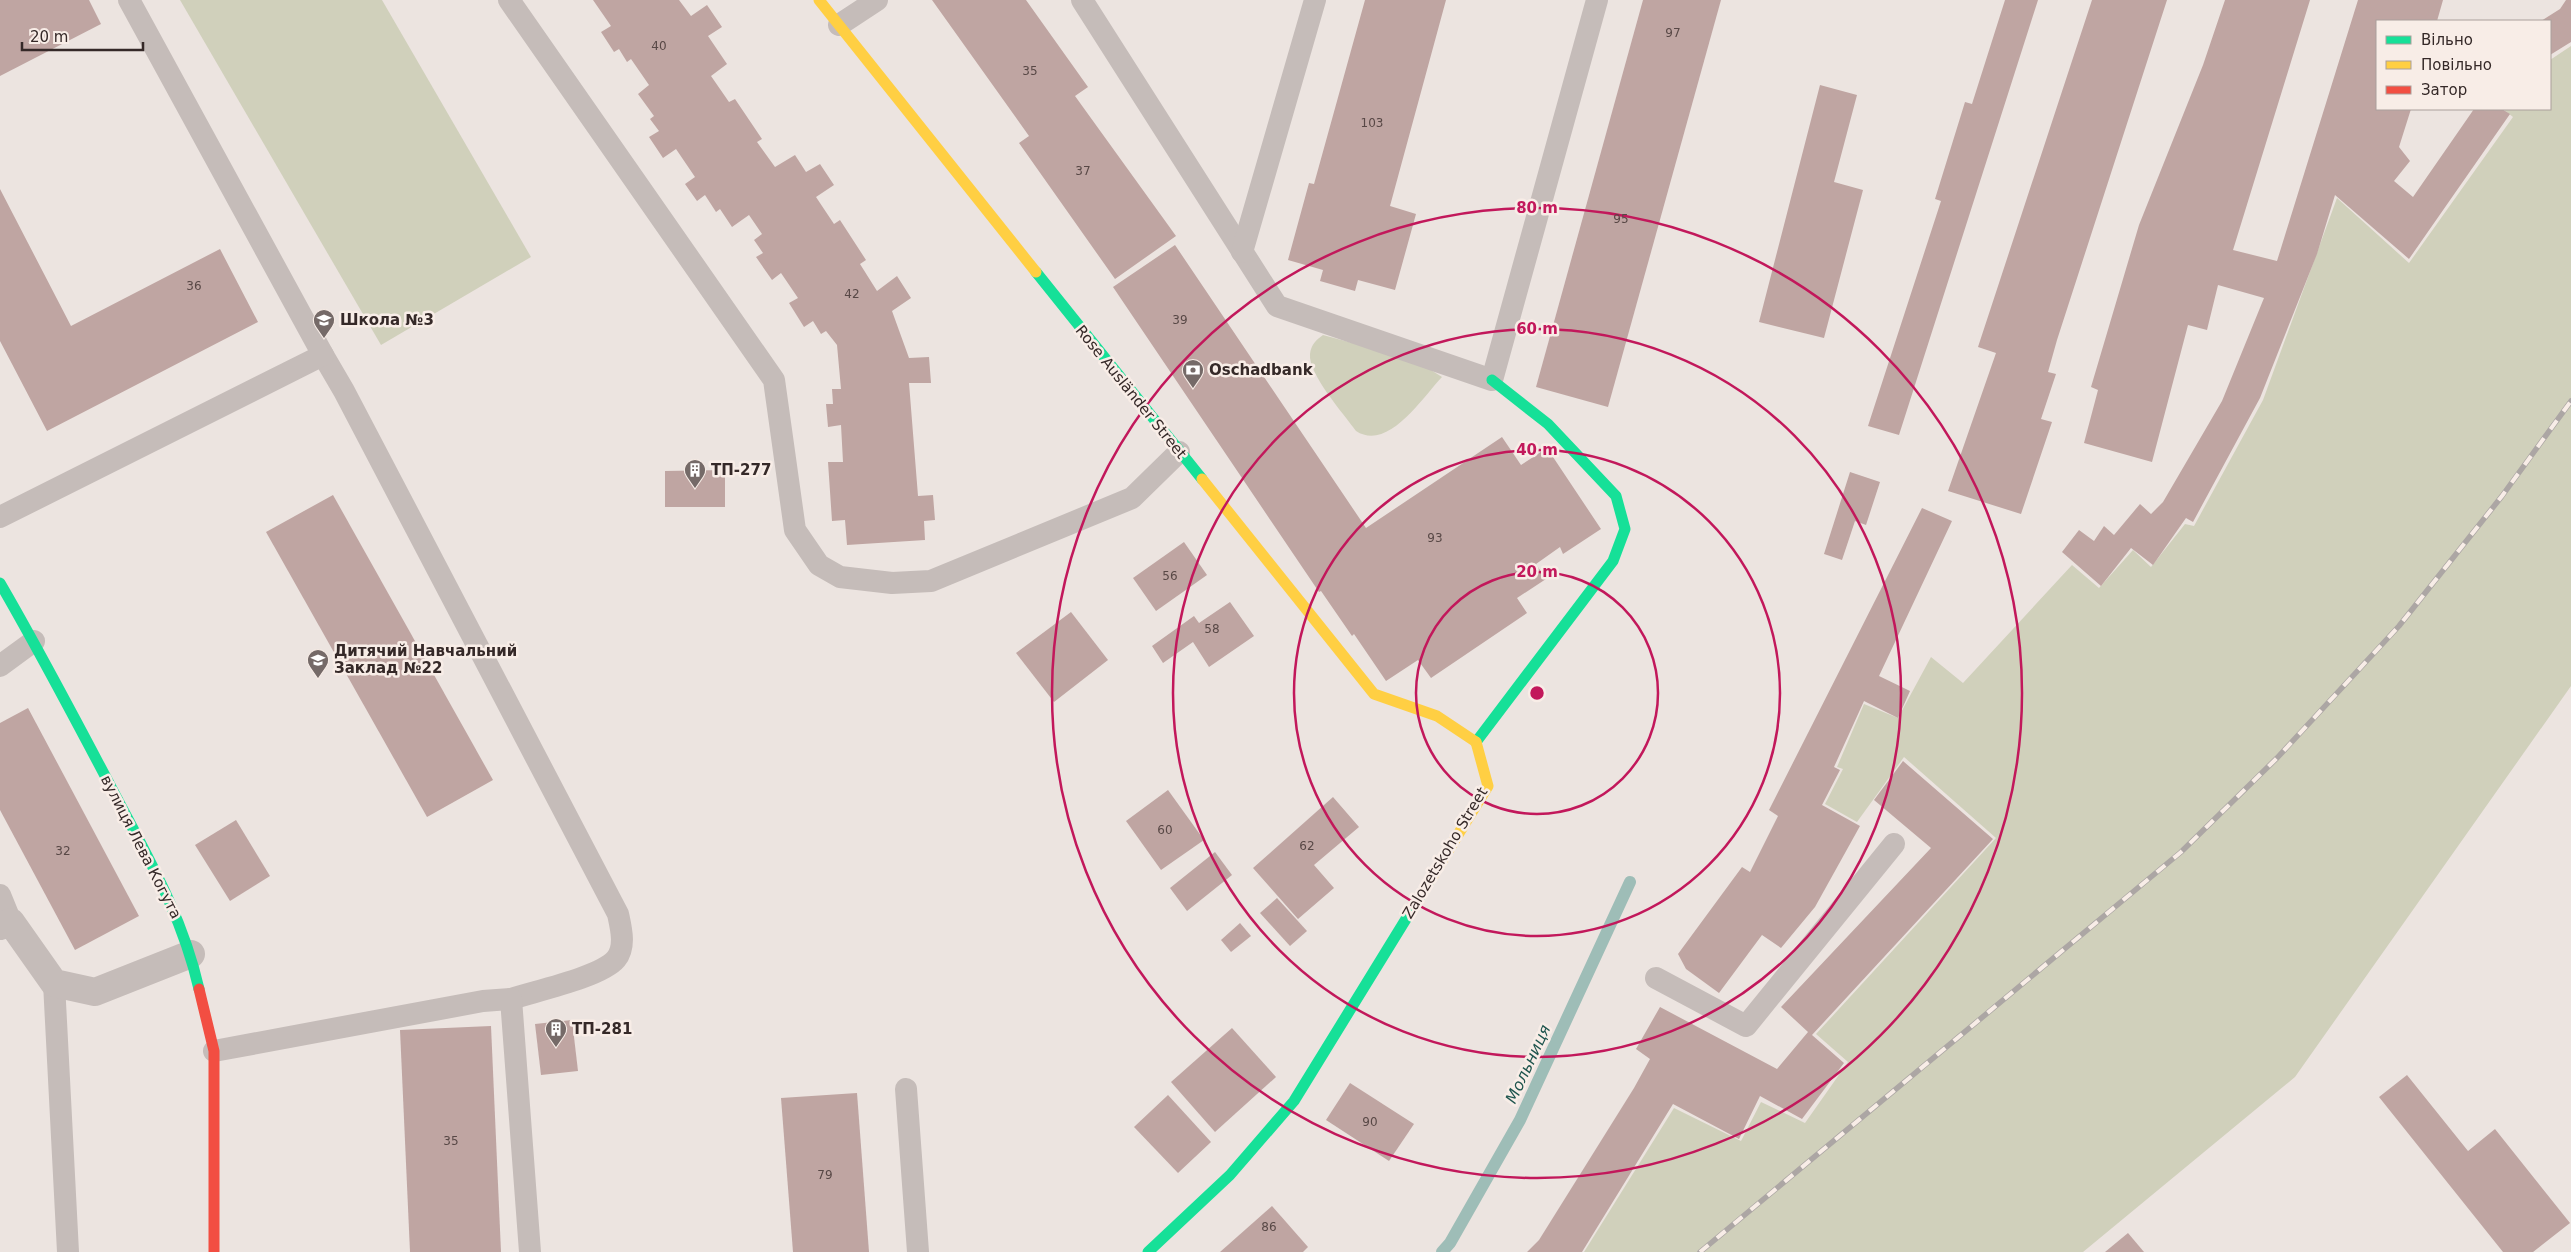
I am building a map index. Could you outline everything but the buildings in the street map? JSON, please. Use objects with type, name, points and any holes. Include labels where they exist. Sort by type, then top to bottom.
[{"type":"street","name":"Rose Ausländer Street","points":[[819,0],[1374,694],[1437,716],[1476,742]]},
{"type":"street","points":[[1476,742],[1613,561],[1625,529],[1616,496],[1548,424],[1492,380]]},
{"type":"street","name":"вулиця Лева Когута","points":[[0,583],[34,640],[171,901],[191,954],[214,1050],[214,1252]]},
{"type":"street","name":"Zalozetskoho Street","points":[[1148,1252],[1230,1176],[1294,1101],[1488,786],[1476,742]]},
{"type":"street","points":[[6,924],[54,983],[95,992],[191,954]]},
{"type":"lane","points":[[130,0],[344,391],[618,914],[623,938],[617,959],[595,973],[511,999],[483,1001],[214,1050]]},
{"type":"lane","points":[[509,0],[774,380],[795,530],[819,566],[840,577],[892,583],[931,581],[1132,498],[1179,452]]},
{"type":"lane","points":[[839,25],[877,0]]},
{"type":"lane","points":[[1082,0],[1277,306],[1492,380],[1597,0]]},
{"type":"lane","points":[[1242,252],[1315,0]]},
{"type":"lane","points":[[0,518],[323,355]]},
{"type":"lane","points":[[0,666],[34,640]]},
{"type":"lane","points":[[1656,978],[1746,1026],[1894,844]]},
{"type":"lane","points":[[0,895],[6,924]]},
{"type":"lane","points":[[54,983],[68,1252]]},
{"type":"lane","points":[[511,999],[530,1252]]},
{"type":"lane","points":[[906,1090],[918,1252]]},
{"type":"green space","points":[[180,0],[382,0],[531,257],[381,345]]},
{"type":"green space","points":[[2571,46],[2571,686],[2295,1077],[2083,1252],[1584,1252],[1674,1108],[1741,1141],[1761,1102],[1805,1123],[1848,1062],[1816,1034],[1996,838],[1904,757],[1857,822],[1825,804],[1843,769],[1837,767],[1864,704],[1898,718],[1931,657],[1963,683],[2072,565],[2099,588],[2133,550],[2151,567],[2185,524],[2194,526],[2263,400],[2337,198],[2409,263],[2513,117],[2504,110],[2551,110],[2551,59]]},
{"type":"green space","points":[[1323,335],[1415,360],[1442,377],[1404,420],[1392,429],[1368,436],[1356,431],[1328,394],[1315,372],[1311,362],[1311,348]]},
{"type":"waterway","name":"Мольниця","points":[[1442,1252],[1450,1243],[1520,1120],[1630,882]]},
{"type":"railway","points":[[1700,1252],[2181,852],[2277,758],[2399,626],[2502,496],[2571,401]]},
{"type":"traffic: fast","points":[[1036,272],[1202,479]]},
{"type":"traffic: fast","points":[[1476,742],[1613,561],[1625,529],[1616,496],[1548,424],[1492,380]]},
{"type":"traffic: fast","points":[[0,583],[57,685],[162,885],[183,935],[199,989]]},
{"type":"traffic: fast","points":[[1148,1252],[1230,1175],[1294,1101],[1430,880]]},
{"type":"traffic: slow","points":[[819,0],[1036,272]]},
{"type":"traffic: slow","points":[[1202,479],[1374,694],[1437,716],[1476,742]]},
{"type":"traffic: slow","points":[[1430,880],[1488,786],[1476,742]]},
{"type":"traffic: jam","points":[[199,989],[214,1051],[214,1252]]},
{"type":"place","name":"Школа №3","points":[[324,339]]},
{"type":"place","name":"Oschadbank","points":[[1193,389]]},
{"type":"place","name":"ТП-277","points":[[695,489]]},
{"type":"place","name":"Дитячий Навчальний Заклад №22","points":[[318,679]]},
{"type":"place","name":"ТП-281","points":[[556,1048]]}]
